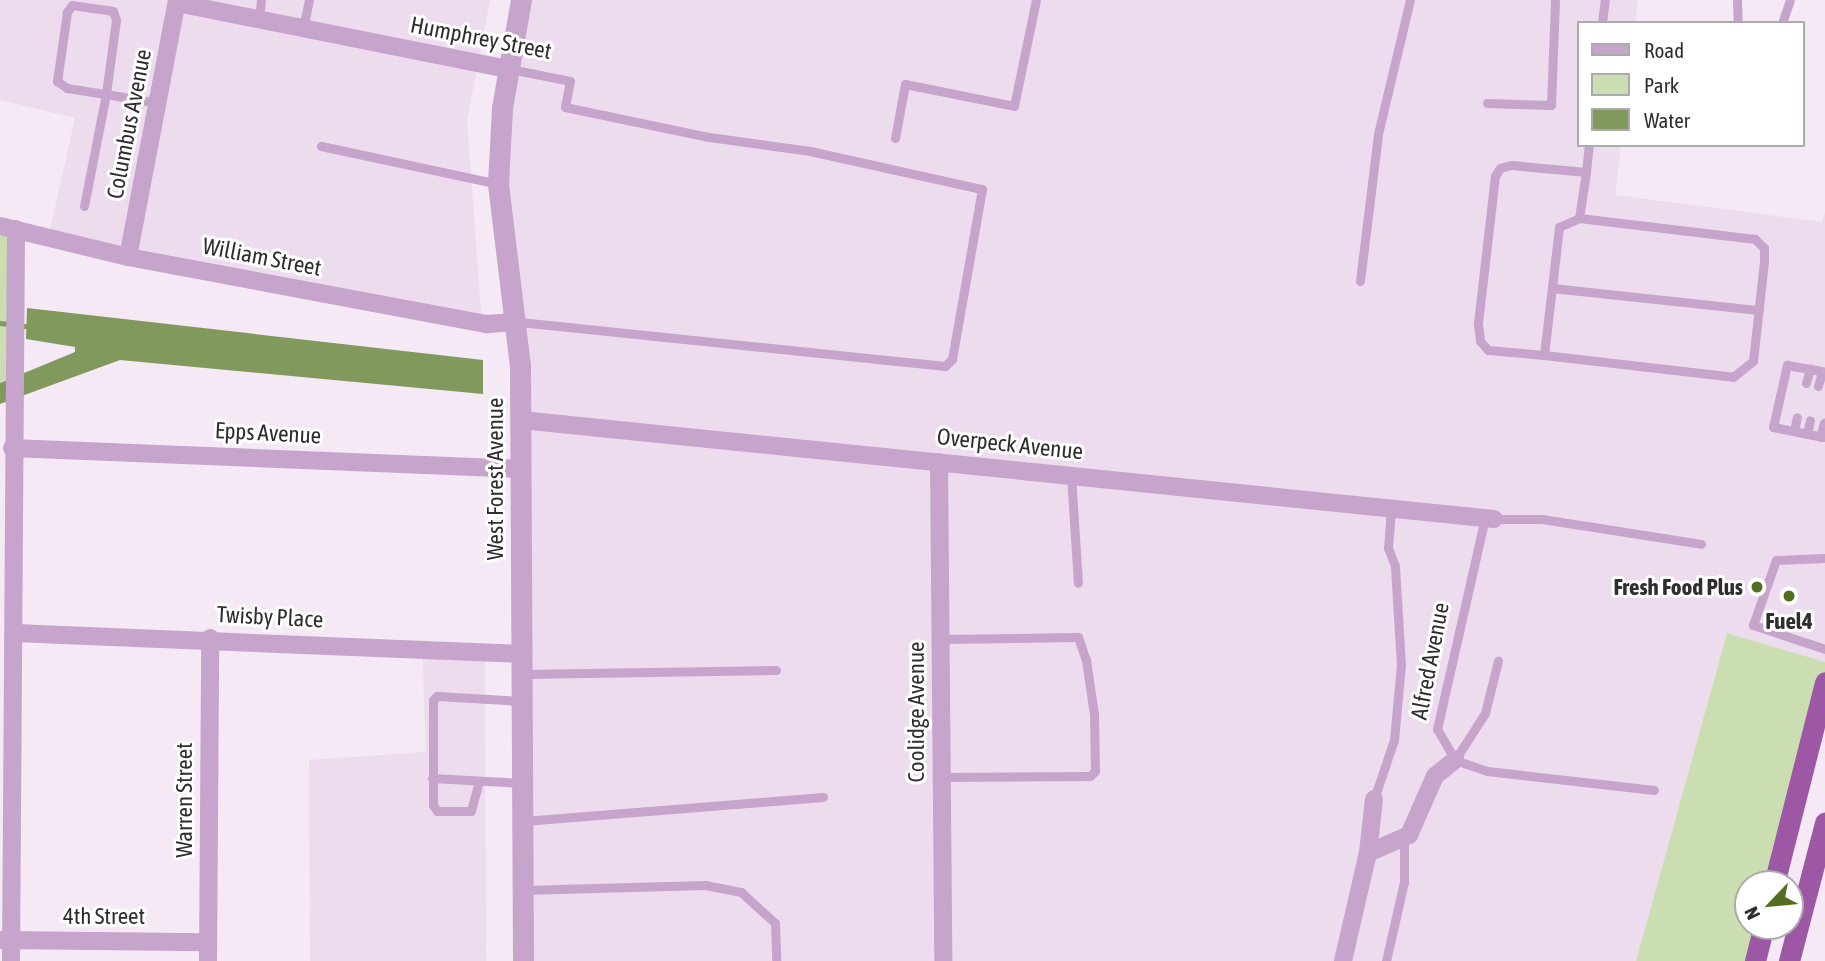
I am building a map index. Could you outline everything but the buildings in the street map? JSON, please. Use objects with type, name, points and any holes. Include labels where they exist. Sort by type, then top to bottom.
[{"type":"highway","points":[[1778,870],[1825,682]]},
{"type":"highway","points":[[1789,961],[1825,823]]},
{"type":"highway","points":[[1755,961],[1760,940]]},
{"type":"street","name":"West Forest Avenue","points":[[521,0],[508,69],[498,184],[519,344],[523,961]]},
{"type":"street","name":"Humphrey Street","points":[[174,1],[508,69]]},
{"type":"street","name":"Columbus Avenue","points":[[128,257],[158,103],[174,1]]},
{"type":"street","name":"William Street","points":[[8,228],[128,257],[486,324],[517,322]]},
{"type":"street","points":[[8,228],[13,308],[15,633],[6,940],[11,961]]},
{"type":"street","name":"Overpeck Avenue","points":[[521,411],[939,462],[1490,518]]},
{"type":"street","name":"Epps Avenue","points":[[12,448],[521,470]]},
{"type":"street","name":"Coolidge Avenue","points":[[939,462],[943,961]]},
{"type":"street","name":"Twisby Place","points":[[15,633],[209,639],[522,664]]},
{"type":"street","name":"Warren Street","points":[[208,961],[209,639]]},
{"type":"street","points":[[1368,853],[1404,838],[1417,822],[1435,776],[1455,760]]},
{"type":"street","points":[[1343,961],[1368,853],[1374,799]]},
{"type":"street","name":"4th Street","points":[[6,940],[208,942]]},
{"type":"lane","points":[[259,19],[261,0]]},
{"type":"lane","points":[[303,28],[309,0]]},
{"type":"lane","points":[[895,138],[905,84],[1014,106],[1036,0]]},
{"type":"lane","points":[[1360,281],[1378,134],[1409,20],[1410,0]]},
{"type":"lane","points":[[1487,103],[1551,104],[1555,0]]},
{"type":"lane","points":[[1602,21],[1605,0]]},
{"type":"lane","points":[[1737,0],[1738,21]]},
{"type":"lane","points":[[1783,21],[1790,0]]},
{"type":"lane","points":[[84,206],[106,94],[116,14],[72,5],[67,12],[57,81],[67,88],[106,94],[158,103]]},
{"type":"lane","name":"Humphrey Street","points":[[508,69],[570,81],[565,107],[709,137],[810,151],[982,189],[952,359],[945,366],[517,322]]},
{"type":"lane","points":[[321,146],[498,184]]},
{"type":"lane","points":[[1579,218],[1589,147]]},
{"type":"lane","points":[[1544,355],[1559,227],[1579,218],[1755,239],[1764,248],[1753,361],[1733,377],[1488,349],[1480,341],[1495,176],[1500,168],[1511,165],[1586,172]]},
{"type":"lane","points":[[1552,288],[1759,310]]},
{"type":"lane","points":[[1818,386],[1823,372],[1787,365],[1773,427],[1822,437],[1824,424]]},
{"type":"lane","points":[[1806,383],[1810,369]]},
{"type":"lane","points":[[1794,431],[1797,417]]},
{"type":"lane","points":[[1807,434],[1810,420]]},
{"type":"lane","points":[[1071,475],[1078,583]]},
{"type":"lane","points":[[1374,799],[1394,740],[1401,665],[1395,566],[1388,548],[1391,508]]},
{"type":"lane","points":[[1490,518],[1542,519],[1701,544]]},
{"type":"lane","name":"Alfred Avenue","points":[[1455,760],[1437,729],[1490,518]]},
{"type":"lane","points":[[1825,558],[1776,561],[1753,625],[1825,649]]},
{"type":"lane","points":[[940,639],[1077,636],[1086,660],[1094,714],[1095,771],[1090,776],[942,777]]},
{"type":"lane","points":[[1498,661],[1485,713],[1455,760],[1487,771],[1654,790]]},
{"type":"lane","points":[[522,664],[776,670]]},
{"type":"lane","points":[[479,781],[471,811],[437,811],[430,796],[433,700],[438,696],[522,701]]},
{"type":"lane","points":[[432,778],[522,783]]},
{"type":"lane","points":[[522,821],[822,797]]},
{"type":"lane","points":[[1386,961],[1404,882],[1404,838]]},
{"type":"lane","points":[[523,890],[705,884],[741,892],[775,923],[776,961]]},
{"type":"shaded area","points":[[0,0],[490,0],[467,121],[482,325],[48,239],[75,118],[0,100]]},
{"type":"shaded area","points":[[521,0],[1638,0],[1635,21],[1576,21],[1576,147],[1621,147],[1615,195],[1822,222],[1825,212],[1825,662],[1727,633],[1636,961],[523,961],[521,402],[502,238]]},
{"type":"shaded area","points":[[422,646],[485,647],[486,961],[310,961],[309,760],[426,752]]},
{"type":"green space","points":[[0,229],[15,233],[13,376],[0,383]]},
{"type":"green space","points":[[1727,633],[1825,662],[1825,682],[1778,870],[1734,870],[1734,940],[1760,940],[1755,961],[1636,961]]},
{"type":"water","points":[[27,308],[483,360],[483,394],[120,360],[0,404],[0,383],[75,352],[75,347],[26,339]]},
{"type":"waterway","points":[[0,323],[26,326]]},
{"type":"place","name":"Fresh Food Plus","points":[[1757,587]]},
{"type":"place","name":"Fuel4","points":[[1789,596]]}]
